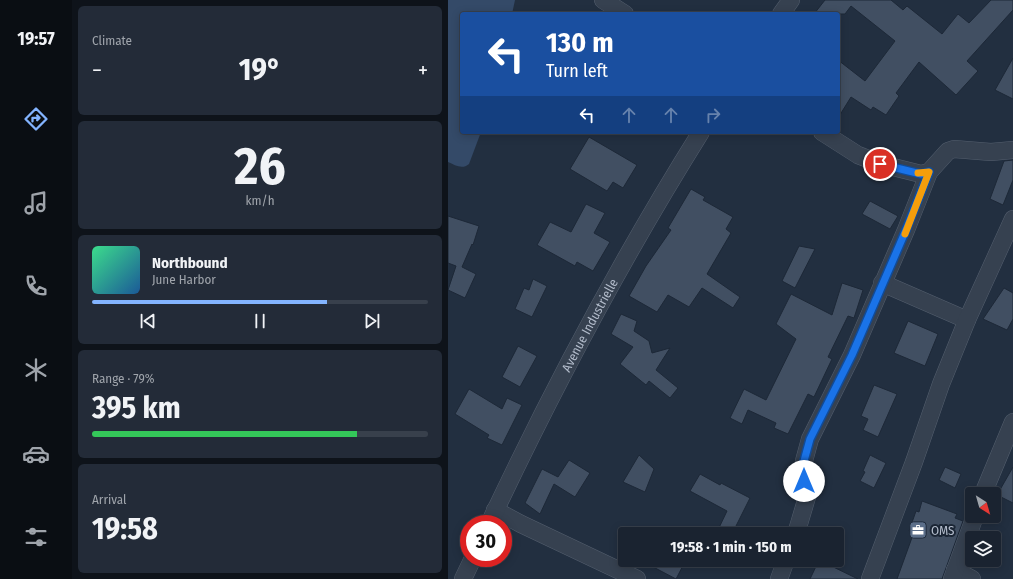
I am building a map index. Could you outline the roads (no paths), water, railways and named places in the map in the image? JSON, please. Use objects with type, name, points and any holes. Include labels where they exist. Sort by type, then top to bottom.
[{"type":"street","points":[[603,0],[622,12]]},
{"type":"street","points":[[782,12],[791,0]]},
{"type":"street","name":"Avenue Industrielle","points":[[493,515],[570,359],[663,192],[700,134]]},
{"type":"street","points":[[825,134],[858,155],[880,164],[921,174],[929,172]]},
{"type":"street","points":[[798,527],[807,497],[804,481],[804,461],[810,439],[852,355],[906,230],[929,172],[948,151],[954,149],[991,152],[1013,150]]},
{"type":"street","points":[[870,579],[914,462],[941,384],[967,320],[1013,219]]},
{"type":"street","points":[[882,283],[967,320]]},
{"type":"street","points":[[986,487],[1013,422]]},
{"type":"street","points":[[512,522],[521,524],[637,579]]},
{"type":"street","points":[[972,523],[954,574],[972,579]]},
{"type":"street","points":[[463,579],[469,567]]},
{"type":"street","points":[[779,579],[783,567]]},
{"type":"water","points":[[448,0],[515,0],[512,12],[460,12],[460,134],[480,134],[469,164],[464,167],[448,162]]},
{"type":"place","name":"OMS","points":[[918,530]]}]
